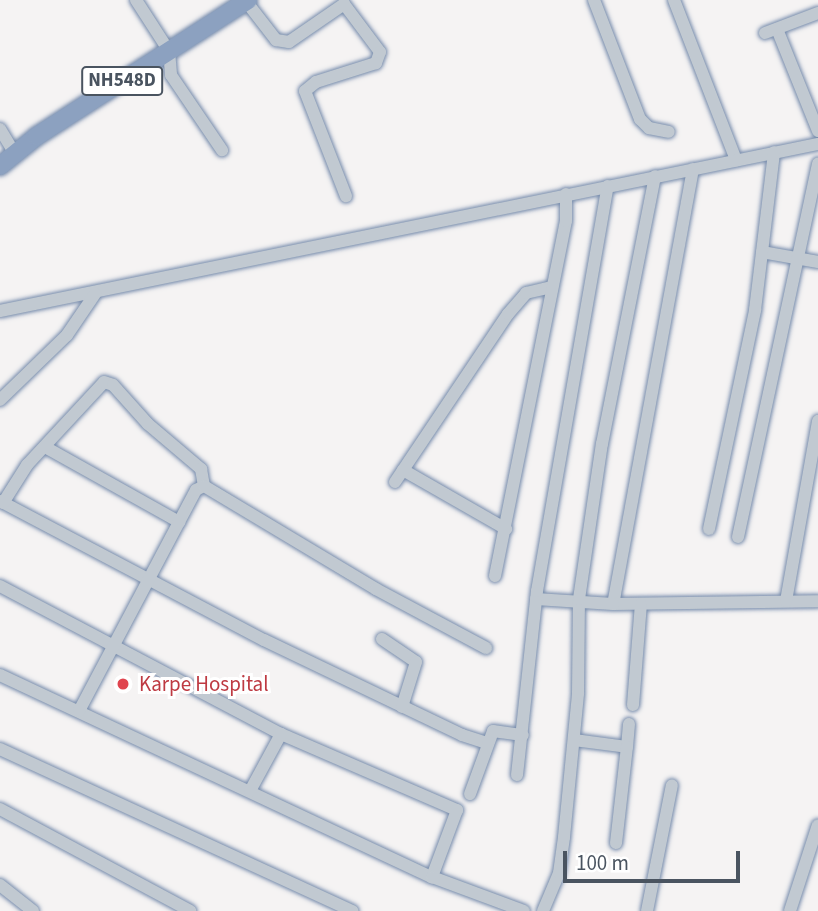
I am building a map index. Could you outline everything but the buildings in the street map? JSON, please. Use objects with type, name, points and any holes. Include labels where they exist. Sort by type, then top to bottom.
[{"type":"highway","name":"NH548D","points":[[0,166],[246,0]]},
{"type":"street","points":[[136,0],[169,51],[171,75],[222,150]]},
{"type":"street","points":[[246,0],[276,40],[289,42],[344,4],[380,52],[376,63],[316,82],[305,91],[346,196]]},
{"type":"street","points":[[594,0],[640,119],[649,128],[668,132]]},
{"type":"street","points":[[674,0],[736,160]]},
{"type":"street","points":[[818,13],[771,31],[818,131]]},
{"type":"street","points":[[0,129],[15,154]]},
{"type":"street","points":[[0,311],[95,294],[566,194],[818,144]]},
{"type":"street","points":[[709,529],[755,310],[775,152]]},
{"type":"street","points":[[738,537],[818,163]]},
{"type":"street","points":[[613,604],[694,169]]},
{"type":"street","points":[[543,911],[559,873],[574,740],[579,599],[602,444],[655,176]]},
{"type":"street","points":[[517,775],[536,598],[608,186]]},
{"type":"street","points":[[495,576],[566,221],[566,194]]},
{"type":"street","points":[[762,252],[818,262]]},
{"type":"street","points":[[395,482],[508,314],[526,293],[552,287]]},
{"type":"street","points":[[0,400],[67,335],[95,294]]},
{"type":"street","points":[[486,648],[365,583],[204,486],[201,469],[148,424],[113,385],[104,382],[27,465],[1,502],[402,707],[487,743]]},
{"type":"street","points":[[786,601],[818,421]]},
{"type":"street","points":[[46,447],[179,522]]},
{"type":"street","points":[[404,470],[506,529]]},
{"type":"street","points":[[79,711],[196,490],[204,486]]},
{"type":"street","points":[[0,586],[281,734],[457,810],[432,877]]},
{"type":"street","points":[[536,598],[561,602],[579,599],[613,604],[818,601]]},
{"type":"street","points":[[633,705],[641,604]]},
{"type":"street","points":[[382,639],[416,662],[402,707]]},
{"type":"street","points":[[2,682],[79,711],[432,877],[524,911]]},
{"type":"street","points":[[616,843],[629,724]]},
{"type":"street","points":[[470,794],[493,731],[523,735]]},
{"type":"street","points":[[250,791],[281,734]]},
{"type":"street","points":[[574,740],[627,747]]},
{"type":"street","points":[[0,748],[354,911]]},
{"type":"street","points":[[648,911],[672,785]]},
{"type":"street","points":[[0,809],[190,911]]},
{"type":"street","points":[[790,911],[818,825]]},
{"type":"street","points":[[0,884],[33,911]]},
{"type":"place","name":"Karpe Hospital","points":[[123,684]]}]
